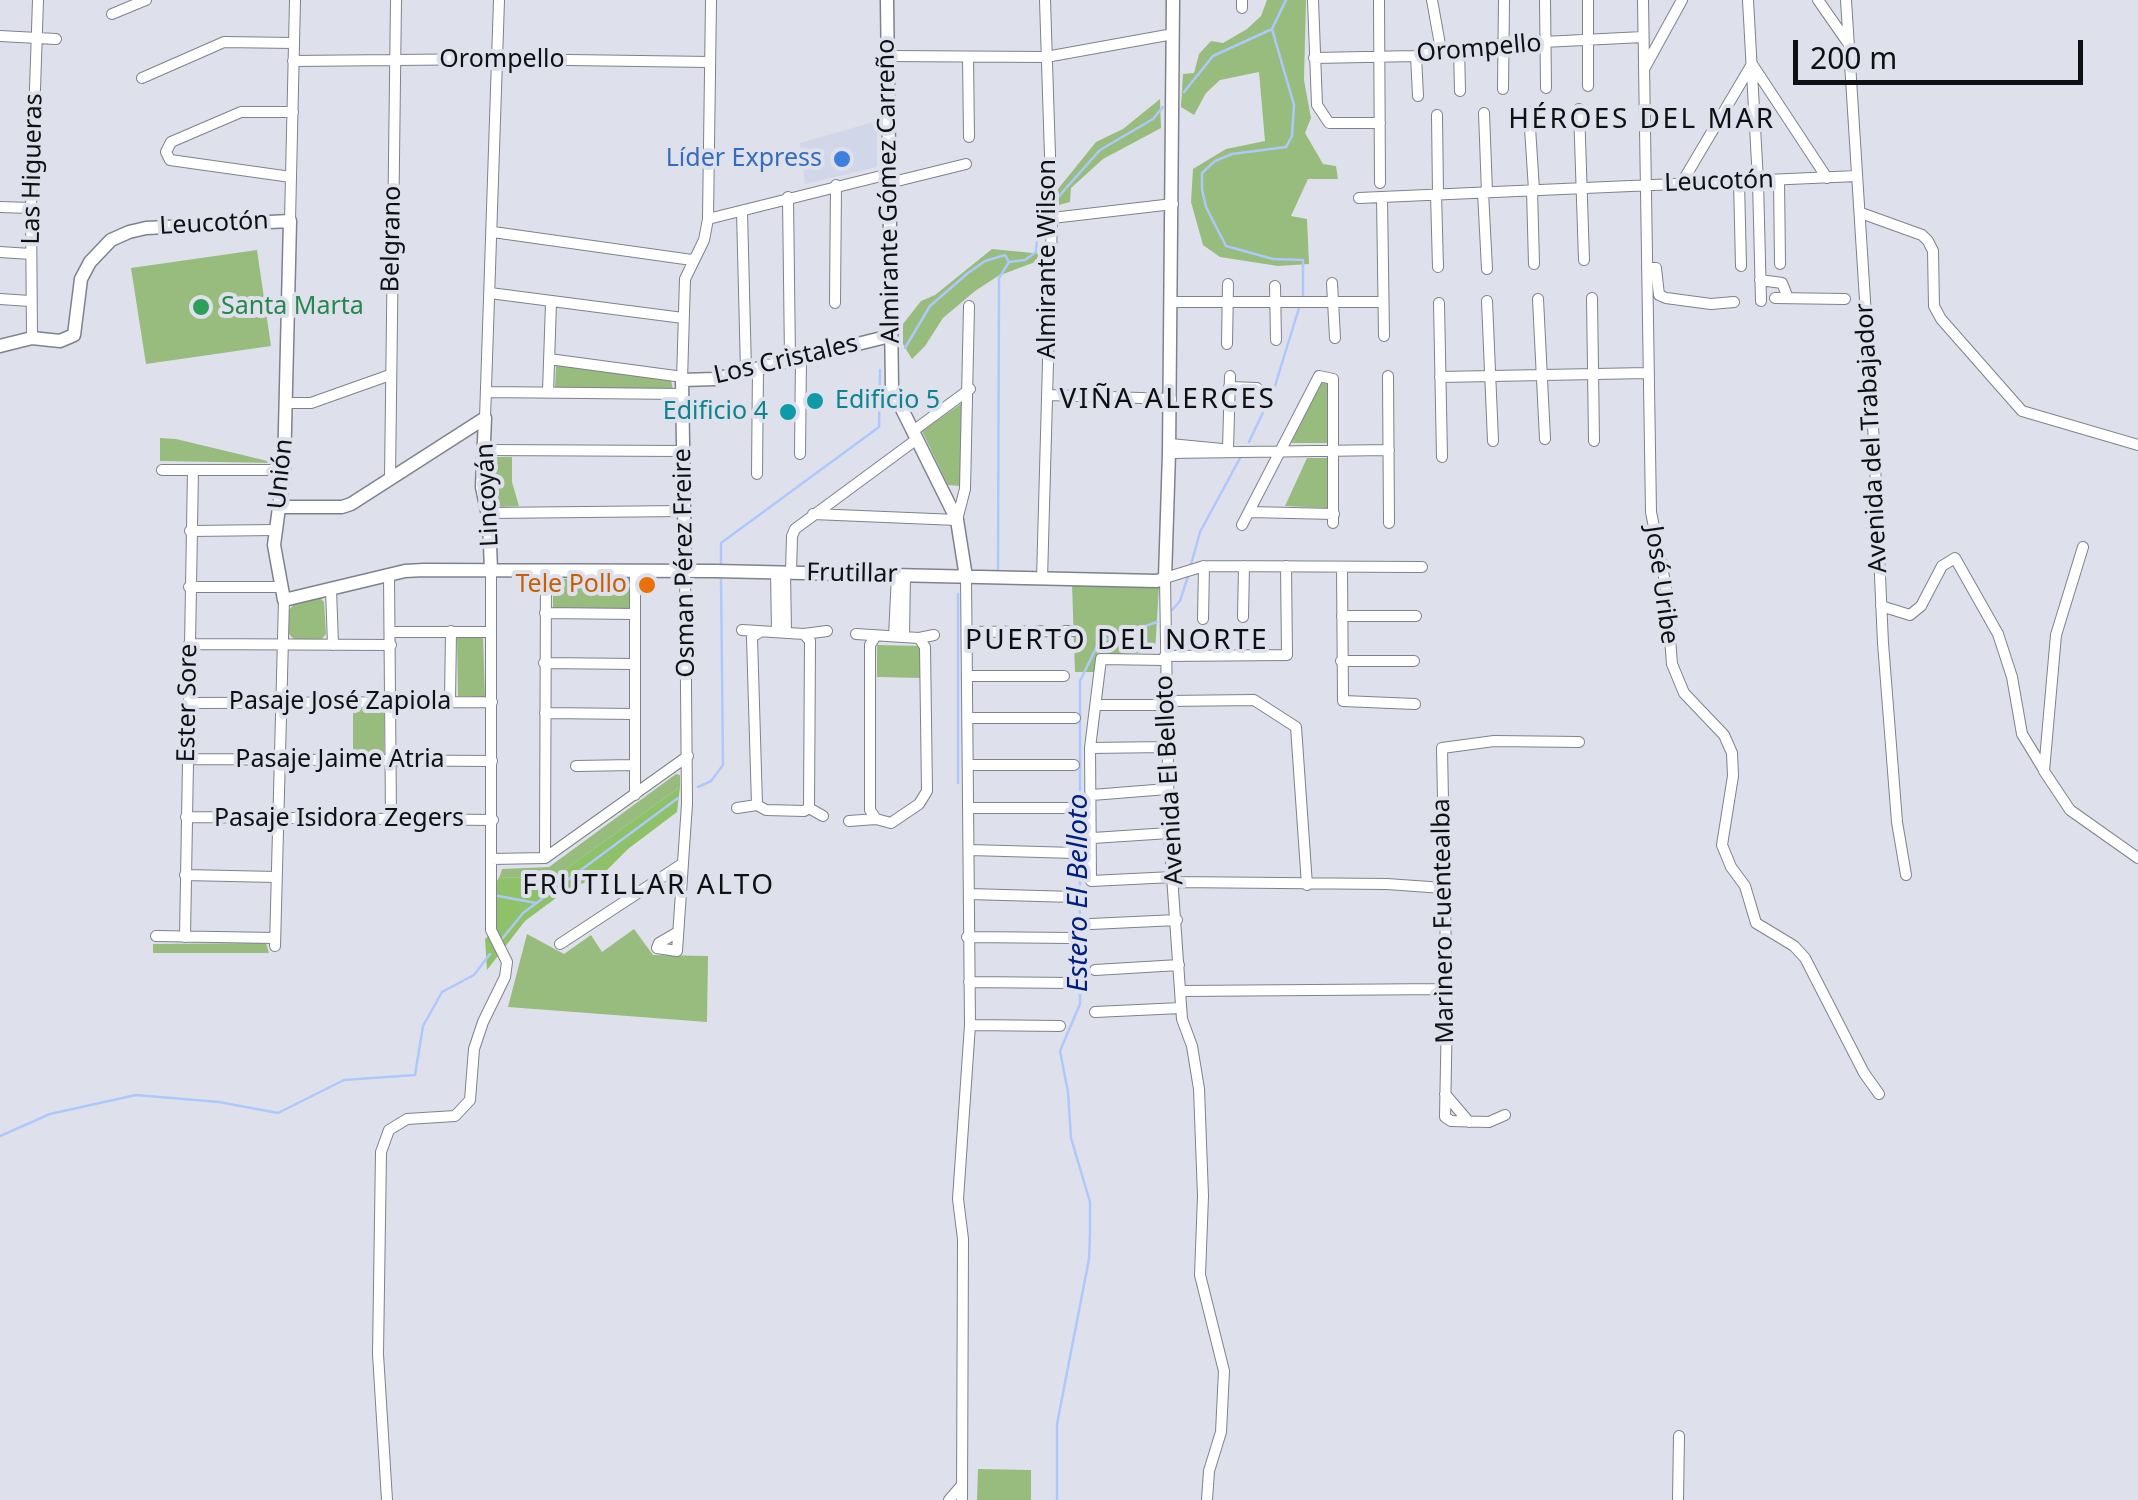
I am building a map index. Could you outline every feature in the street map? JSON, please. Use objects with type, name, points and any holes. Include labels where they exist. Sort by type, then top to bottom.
[{"type":"street","name":"Las Higueras","points":[[32,338],[31,208],[38,0]]},
{"type":"street","points":[[112,14],[146,0]]},
{"type":"street","name":"Unión","points":[[184,936],[274,942],[283,646],[282,594],[274,560],[284,470],[294,0]]},
{"type":"street","name":"Belgrano","points":[[390,478],[396,0]]},
{"type":"street","name":"Lincoyán","points":[[387,1500],[378,1354],[381,1152],[389,1130],[406,1120],[455,1116],[470,1100],[474,1050],[505,977],[507,962],[491,930],[492,570],[482,487],[499,0]]},
{"type":"street","name":"Osman Pérez Freire","points":[[678,932],[657,945],[660,950],[677,951],[688,756],[684,278],[704,240],[708,219],[712,0]]},
{"type":"street","name":"Almirante Gómez Carreño","points":[[887,0],[892,388],[957,520],[966,577],[970,1025],[958,1199],[963,1256],[962,1500]]},
{"type":"street","name":"Almirante Wilson","points":[[1042,579],[1052,218],[1045,0]]},
{"type":"street","name":"Avenida El Belloto","points":[[1174,0],[1166,747],[1181,1014],[1192,1046],[1199,1089],[1203,1196],[1200,1274],[1224,1386],[1222,1432],[1209,1471],[1207,1500]]},
{"type":"street","points":[[1313,0],[1315,99],[1328,123],[1380,122]]},
{"type":"street","points":[[1378,0],[1380,182]]},
{"type":"street","points":[[1432,0],[1441,50]]},
{"type":"street","points":[[1502,89],[1504,0]]},
{"type":"street","points":[[1545,0],[1546,88]]},
{"type":"street","points":[[1588,0],[1588,86]]},
{"type":"street","name":"José Uribe","points":[[1642,0],[1651,512],[1666,587],[1672,664],[1684,693],[1724,734],[1732,753],[1722,831],[1725,855],[1745,886],[1756,923],[1794,946],[1805,958],[1864,1074],[1879,1094]]},
{"type":"street","points":[[1643,70],[1682,0]]},
{"type":"street","points":[[1748,0],[1761,301]]},
{"type":"street","points":[[1818,0],[1848,43]]},
{"type":"street","name":"Avenida del Trabajador","points":[[1846,0],[1881,606],[1894,791],[1906,875]]},
{"type":"street","points":[[887,56],[1046,57],[1174,34]]},
{"type":"street","points":[[0,36],[56,39]]},
{"type":"street","name":"Orompello","points":[[1314,58],[1416,56],[1504,44],[1644,37]]},
{"type":"street","points":[[142,78],[224,42],[294,43]]},
{"type":"street","points":[[1459,48],[1460,90]]},
{"type":"street","points":[[1416,56],[1418,96]]},
{"type":"street","points":[[968,57],[969,138]]},
{"type":"street","name":"Orompello","points":[[293,62],[710,62]]},
{"type":"street","points":[[1752,64],[1827,178]]},
{"type":"street","points":[[1681,184],[1752,64]]},
{"type":"street","points":[[1579,109],[1584,260]]},
{"type":"street","points":[[291,177],[170,160],[166,152],[171,142],[241,112],[292,112]]},
{"type":"street","points":[[1530,112],[1534,264]]},
{"type":"street","points":[[1484,113],[1487,269]]},
{"type":"street","points":[[1437,115],[1438,267]]},
{"type":"street","points":[[708,219],[836,186],[966,164]]},
{"type":"street","name":"Leucotón","points":[[1358,198],[1857,176]]},
{"type":"street","points":[[1779,180],[1780,264]]},
{"type":"street","points":[[1740,181],[1741,266]]},
{"type":"street","points":[[835,303],[836,186]]},
{"type":"street","points":[[1382,196],[1384,336]]},
{"type":"street","points":[[788,197],[800,454]]},
{"type":"street","points":[[1052,218],[1173,204]]},
{"type":"street","points":[[0,206],[31,208]]},
{"type":"street","points":[[742,210],[757,474]]},
{"type":"street","points":[[1861,213],[1922,235],[1928,241],[1933,252],[1934,306],[1941,319],[2022,410],[2138,445]]},
{"type":"street","name":"Leucotón","points":[[32,338],[60,341],[74,335],[81,279],[90,262],[111,240],[146,228],[290,221]]},
{"type":"street","points":[[493,232],[692,260]]},
{"type":"street","points":[[0,252],[31,254]]},
{"type":"street","points":[[1647,268],[1656,268],[1658,295],[1710,304],[1734,302]]},
{"type":"street","points":[[1760,275],[1782,283],[1788,298]]},
{"type":"street","points":[[1332,282],[1335,338]]},
{"type":"street","points":[[1227,344],[1228,284]]},
{"type":"street","points":[[1275,286],[1276,340]]},
{"type":"street","points":[[490,293],[683,318]]},
{"type":"street","points":[[1592,298],[1594,441]]},
{"type":"street","points":[[1775,298],[1845,299]]},
{"type":"street","points":[[0,299],[30,301]]},
{"type":"street","points":[[1538,299],[1545,439]]},
{"type":"street","points":[[1487,301],[1492,441]]},
{"type":"street","points":[[1172,302],[1383,302]]},
{"type":"street","points":[[548,392],[551,303]]},
{"type":"street","points":[[1438,303],[1442,457]]},
{"type":"street","points":[[813,514],[957,520],[965,489],[969,306]]},
{"type":"street","name":"Los Cristales","points":[[682,384],[890,336]]},
{"type":"street","points":[[0,346],[32,338]]},
{"type":"street","points":[[550,359],[682,384]]},
{"type":"street","points":[[1440,377],[1648,373]]},
{"type":"street","points":[[286,404],[312,404],[390,375]]},
{"type":"street","points":[[1242,525],[1319,376],[1332,376],[1334,518],[1250,512]]},
{"type":"street","points":[[1388,376],[1389,524]]},
{"type":"street","points":[[1228,450],[1230,382],[1257,388]]},
{"type":"street","points":[[486,392],[682,384]]},
{"type":"street","points":[[781,632],[784,572],[792,536],[813,514],[970,390]]},
{"type":"street","points":[[1047,395],[1171,400]]},
{"type":"street","points":[[279,507],[342,507],[485,418]]},
{"type":"street","points":[[1169,449],[1206,445],[1228,450],[1390,450]]},
{"type":"street","points":[[484,450],[684,451]]},
{"type":"street","points":[[162,470],[284,470]]},
{"type":"street","name":"Ester Sore","points":[[184,936],[192,470]]},
{"type":"street","points":[[488,512],[683,511]]},
{"type":"street","points":[[190,531],[275,530]]},
{"type":"street","points":[[2044,771],[2056,635],[2082,547]]},
{"type":"street","points":[[1881,606],[1910,615],[1921,606],[1942,566],[1955,558],[1998,634],[2012,677],[2022,734],[2044,771],[2070,810],[2138,858]]},
{"type":"street","points":[[1243,617],[1244,566]]},
{"type":"street","name":"Frutillar","points":[[282,594],[331,590],[405,571],[715,570],[1157,580],[1195,569],[1244,566],[1422,566]]},
{"type":"street","points":[[1286,566],[1287,655],[1102,659],[1090,748],[1092,881],[1443,888]]},
{"type":"street","points":[[1342,567],[1344,702],[1414,704]]},
{"type":"street","points":[[1195,569],[1203,619]]},
{"type":"street","points":[[544,858],[546,571]]},
{"type":"street","points":[[635,571],[635,794]]},
{"type":"street","points":[[389,575],[391,819]]},
{"type":"street","points":[[899,636],[901,575]]},
{"type":"street","points":[[190,587],[282,594]]},
{"type":"street","points":[[331,590],[332,645]]},
{"type":"street","points":[[545,613],[635,614]]},
{"type":"street","points":[[1342,616],[1416,616]]},
{"type":"street","points":[[742,630],[804,634],[827,631]]},
{"type":"street","points":[[968,632],[1074,631]]},
{"type":"street","points":[[392,632],[492,632]]},
{"type":"street","points":[[450,701],[451,632]]},
{"type":"street","points":[[757,805],[752,637],[760,632]]},
{"type":"street","points":[[804,634],[810,641],[809,808]]},
{"type":"street","points":[[856,634],[920,638],[934,635]]},
{"type":"street","points":[[875,636],[870,645],[870,810],[876,819]]},
{"type":"street","points":[[849,821],[876,819],[891,823],[924,798],[927,791],[925,646],[920,638]]},
{"type":"street","points":[[189,644],[391,644]]},
{"type":"street","points":[[1341,660],[1414,661]]},
{"type":"street","points":[[544,663],[635,664]]},
{"type":"street","points":[[968,676],[1064,676]]},
{"type":"street","points":[[1097,704],[1254,700],[1296,727],[1307,884]]},
{"type":"street","name":"Pasaje José Zapiola","points":[[188,703],[492,702]]},
{"type":"street","points":[[546,713],[634,714]]},
{"type":"street","points":[[968,718],[1074,718]]},
{"type":"street","name":"Marinero Fuentealba","points":[[1505,1115],[1489,1122],[1451,1121],[1445,1117],[1442,748],[1494,742],[1579,742]]},
{"type":"street","points":[[1090,748],[1166,747]]},
{"type":"street","points":[[492,860],[544,858],[688,756]]},
{"type":"street","name":"Pasaje Jaime Atria","points":[[187,759],[492,761]]},
{"type":"street","points":[[576,766],[634,765]]},
{"type":"street","points":[[968,765],[1074,765]]},
{"type":"street","points":[[1092,794],[1167,789]]},
{"type":"street","points":[[737,808],[809,808]]},
{"type":"street","points":[[809,808],[823,816]]},
{"type":"street","points":[[968,808],[1074,808]]},
{"type":"street","name":"Pasaje Isidora Zegers","points":[[186,817],[493,820]]},
{"type":"street","points":[[1093,838],[1169,833]]},
{"type":"street","points":[[970,850],[1075,853]]},
{"type":"street","points":[[560,944],[682,864]]},
{"type":"street","points":[[186,875],[276,876]]},
{"type":"street","points":[[969,894],[1074,897]]},
{"type":"street","points":[[1091,924],[1176,920]]},
{"type":"street","points":[[156,936],[184,936]]},
{"type":"street","points":[[967,937],[1074,938]]},
{"type":"street","points":[[1095,970],[1180,964]]},
{"type":"street","points":[[968,982],[1073,983]]},
{"type":"street","points":[[1180,991],[1446,988]]},
{"type":"street","points":[[1095,1012],[1181,1014]]},
{"type":"street","points":[[970,1025],[1060,1026]]},
{"type":"street","points":[[1678,1500],[1679,1436]]},
{"type":"street","points":[[949,1500],[962,1484]]},
{"type":"shaded area","points":[[877,121],[877,167],[805,184],[800,143]]},
{"type":"green space","points":[[1267,0],[1306,0],[1304,80],[1311,118],[1305,133],[1323,164],[1336,166],[1338,179],[1308,179],[1291,216],[1307,219],[1309,264],[1278,266],[1220,257],[1203,245],[1191,202],[1193,169],[1226,149],[1265,141],[1259,72],[1220,80],[1206,93],[1194,115],[1181,107],[1183,74],[1194,73],[1199,54],[1211,41],[1223,43],[1247,29],[1261,16]]},
{"type":"green space","points":[[1160,99],[1161,128],[1103,159],[1071,188],[1070,202],[1059,205],[1058,189],[1096,142],[1123,129]]},
{"type":"green space","points":[[992,249],[1043,254],[1043,259],[998,276],[975,291],[943,318],[912,359],[903,344],[903,324],[921,301],[935,295]]},
{"type":"green space","name":"Santa Marta","points":[[257,250],[271,346],[146,364],[131,268]]},
{"type":"green space","points":[[556,365],[671,380],[673,390],[555,388]]},
{"type":"green space","points":[[1322,381],[1330,382],[1329,443],[1291,443]]},
{"type":"green space","points":[[965,401],[960,486],[948,485],[922,431]]},
{"type":"green space","points":[[160,438],[176,439],[276,463],[160,461]]},
{"type":"green space","points":[[493,457],[512,457],[512,482],[519,506],[496,507]]},
{"type":"green space","points":[[1307,458],[1329,458],[1327,508],[1285,506]]},
{"type":"green space","points":[[631,578],[631,608],[553,608],[553,579]]},
{"type":"green space","points":[[1072,585],[1159,586],[1155,652],[1098,655],[1097,672],[1075,672]]},
{"type":"green space","points":[[320,598],[324,602],[326,634],[321,640],[297,642],[289,634],[289,610],[295,603]]},
{"type":"green space","points":[[457,637],[483,637],[485,697],[458,696]]},
{"type":"green space","points":[[877,645],[921,646],[922,678],[877,677]]},
{"type":"green space","points":[[353,709],[384,709],[384,756],[353,756]]},
{"type":"green space","points":[[676,774],[680,775],[680,787],[556,876],[499,878],[502,869],[549,867]]},
{"type":"green space","points":[[680,787],[677,812],[605,872],[560,895],[525,921],[487,970],[485,939],[496,928],[494,885],[499,878],[556,876]]},
{"type":"green space","points":[[634,929],[653,955],[708,956],[707,1022],[508,1007],[527,934],[564,954],[591,935],[602,952]]},
{"type":"green space","points":[[266,943],[269,953],[153,953],[153,944]]},
{"type":"green space","points":[[978,1469],[1031,1470],[1031,1500],[977,1500]]},
{"type":"waterway","name":"Estero El Belloto","points":[[1286,0],[1272,29],[1294,105],[1292,136],[1286,147],[1232,154],[1215,161],[1202,173],[1202,189],[1206,207],[1226,246],[1273,259],[1303,260],[1303,296]]},
{"type":"waterway","points":[[1184,92],[1213,56],[1270,30]]},
{"type":"waterway","points":[[1059,196],[1100,150],[1153,119],[1163,107]]},
{"type":"waterway","points":[[905,348],[930,306],[968,273],[985,261],[1005,255],[1009,262],[1025,260],[1036,252],[1038,224],[1044,212]]},
{"type":"waterway","points":[[998,570],[999,278],[1009,262]]},
{"type":"waterway","name":"Estero El Belloto","points":[[1249,442],[1274,389],[1299,308]]},
{"type":"waterway","points":[[721,568],[721,543],[879,427],[880,370]]},
{"type":"waterway","name":"Estero El Belloto","points":[[1190,568],[1200,532],[1240,458]]},
{"type":"waterway","points":[[698,787],[711,781],[723,765],[721,576]]},
{"type":"waterway","name":"Estero El Belloto","points":[[1172,610],[1180,601],[1188,576]]},
{"type":"waterway","points":[[958,594],[958,783]]},
{"type":"waterway","name":"Estero El Belloto","points":[[1057,1500],[1057,1424],[1089,1259],[1090,1234],[1090,1202],[1071,1138],[1060,1051],[1080,1004],[1080,681],[1099,642],[1157,622]]},
{"type":"waterway","points":[[502,939],[523,913],[678,798]]},
{"type":"waterway","points":[[498,896],[536,903]]},
{"type":"waterway","points":[[0,1136],[50,1114],[136,1095],[219,1102],[278,1113],[344,1080],[415,1075],[423,1026],[442,992],[474,975],[490,954]]},
{"type":"place","name":"Líder Express","points":[[842,159]]},
{"type":"place","name":"Santa Marta","points":[[201,307]]},
{"type":"place","name":"Edificio 5","points":[[815,401]]},
{"type":"place","name":"Edificio 4","points":[[788,412]]},
{"type":"place","name":"Tele Pollo","points":[[647,585]]},
{"type":"district","name":"HÉROES DEL MAR","points":[[1642,120]]},
{"type":"district","name":"VIÑA ALERCES","points":[[1168,400]]},
{"type":"district","name":"PUERTO DEL NORTE","points":[[1117,641]]},
{"type":"district","name":"FRUTILLAR ALTO","points":[[649,886]]}]
